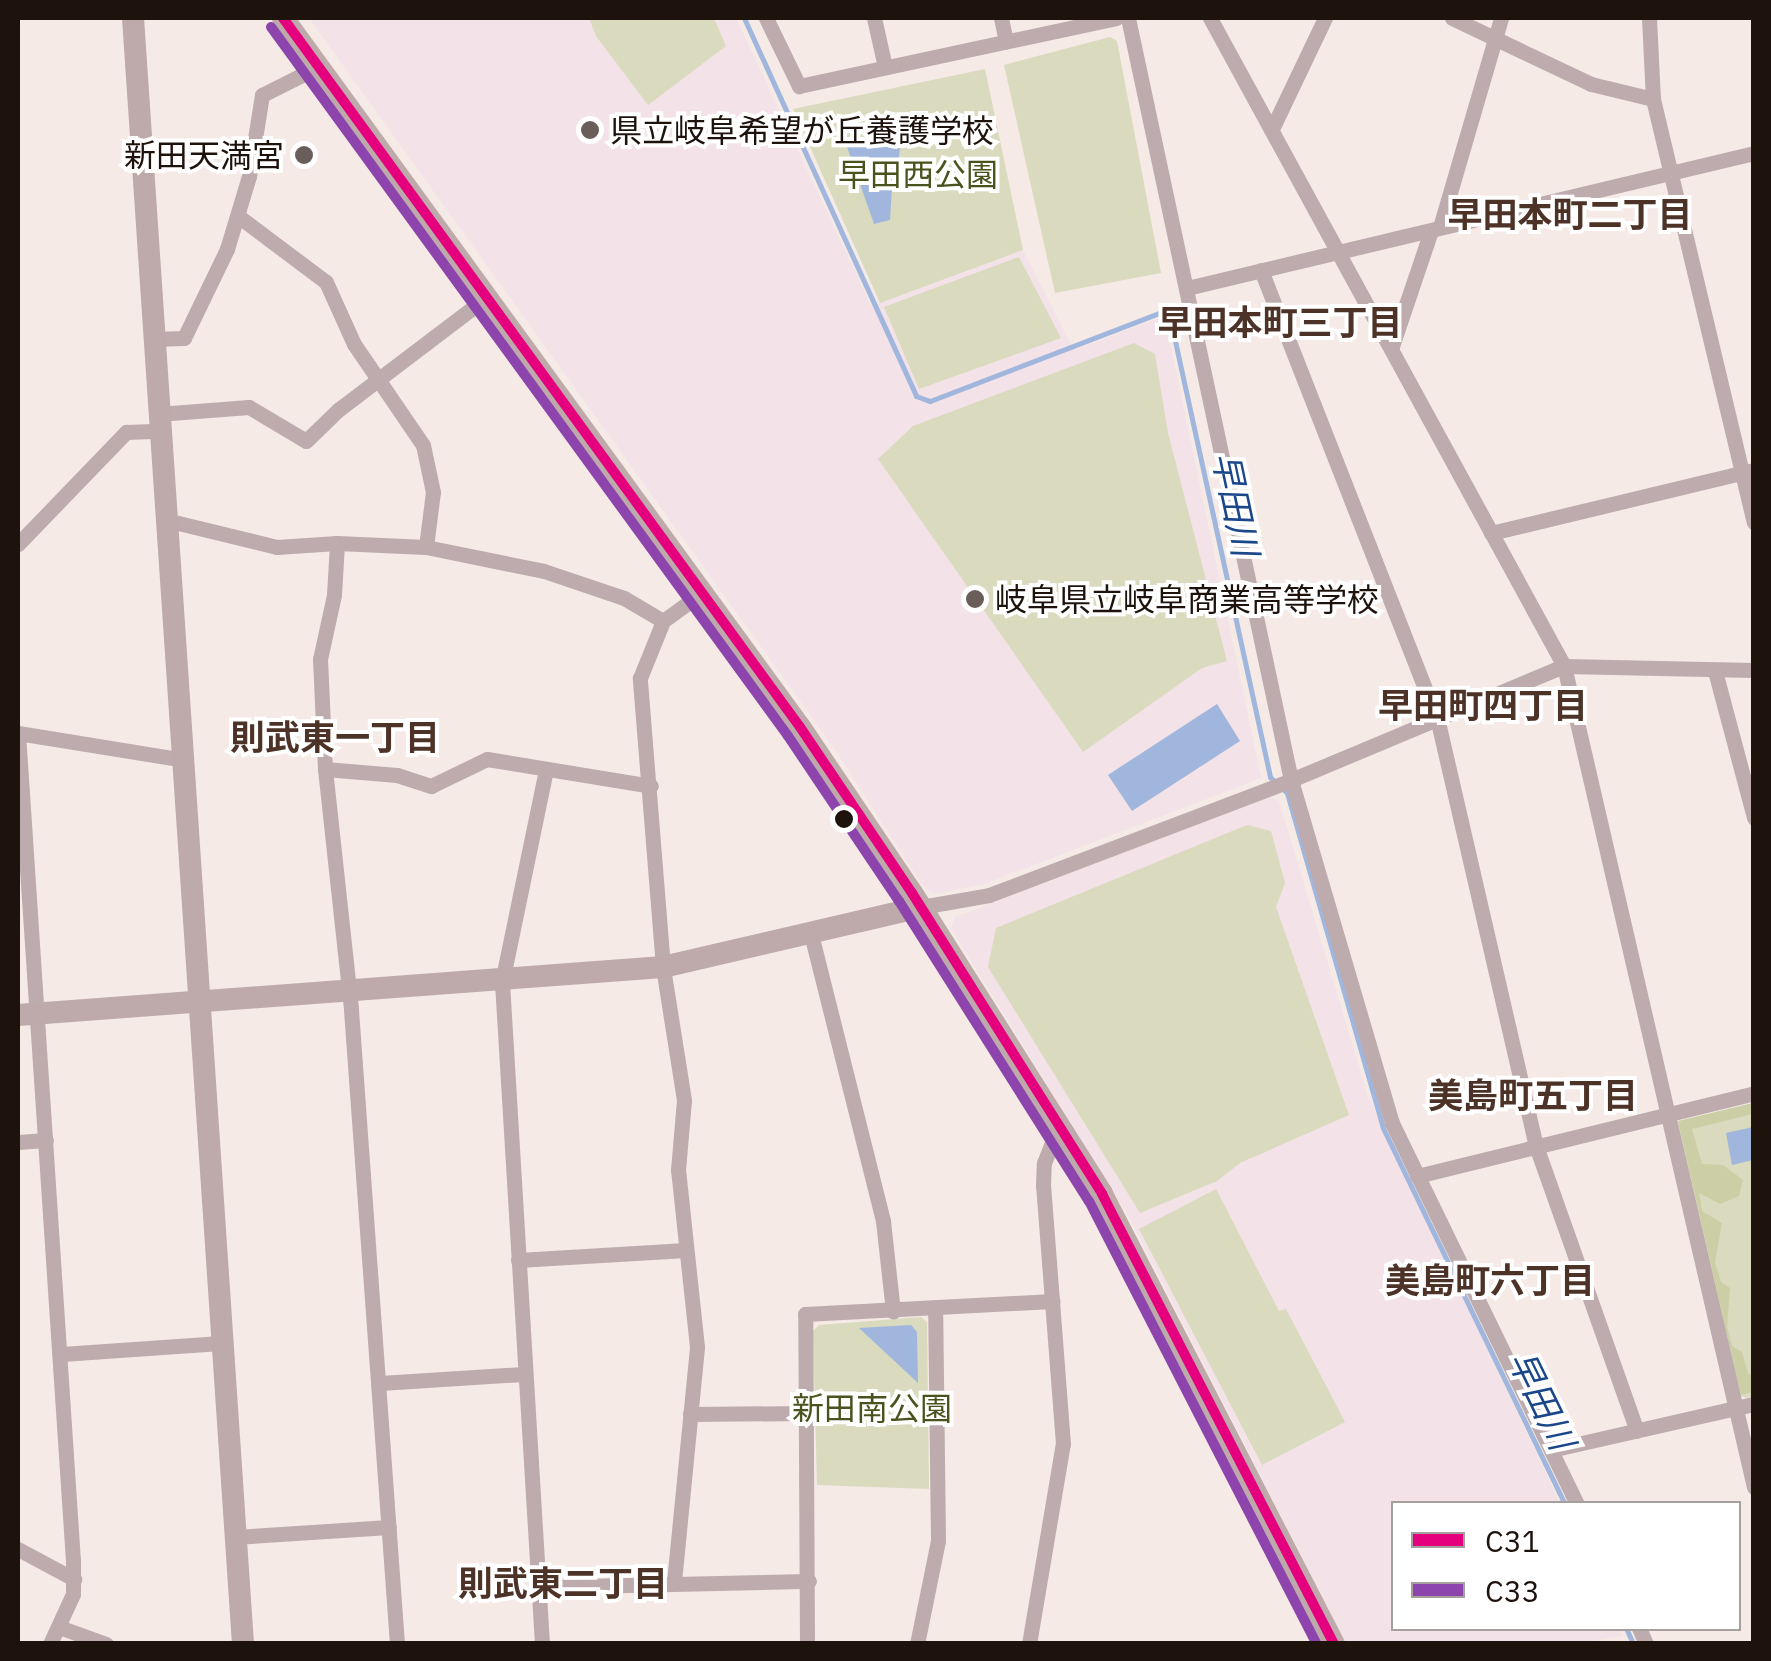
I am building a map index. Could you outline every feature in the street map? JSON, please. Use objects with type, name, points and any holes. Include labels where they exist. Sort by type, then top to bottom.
[{"type":"street","points":[[133,18],[243,1644]]},
{"type":"street","points":[[283,18],[800,726],[921,907],[1102,1194],[1334,1644]]},
{"type":"street","points":[[766,18],[798,86],[1116,18]]},
{"type":"street","points":[[874,18],[885,68]]},
{"type":"street","points":[[1001,18],[1006,41]]},
{"type":"street","points":[[1128,18],[1187,288],[1283,784],[1392,1123],[1576,1501]]},
{"type":"street","points":[[1210,18],[1564,666],[1665,1116],[1754,1487]]},
{"type":"street","points":[[1272,129],[1325,18]]},
{"type":"street","points":[[1452,18],[1591,84],[1654,98]]},
{"type":"street","points":[[1392,348],[1436,229],[1501,18]]},
{"type":"street","points":[[1649,18],[1654,98],[1669,172],[1748,471],[1754,522]]},
{"type":"street","points":[[154,340],[184,338],[238,216],[262,95],[318,67]]},
{"type":"street","points":[[1187,288],[1754,153]]},
{"type":"street","points":[[238,216],[326,282],[354,344],[423,445],[433,492],[426,547]]},
{"type":"street","points":[[1261,270],[1438,722],[1536,1146],[1637,1431]]},
{"type":"street","points":[[18,544],[126,432],[249,408],[306,441],[338,410],[379,383],[487,297]]},
{"type":"street","points":[[1491,532],[1748,471]]},
{"type":"street","points":[[166,520],[277,547],[337,543],[426,547],[544,571],[624,598],[663,621]]},
{"type":"street","points":[[337,543],[334,594],[320,658],[325,769],[350,993],[397,1644]]},
{"type":"street","points":[[674,1582],[696,1387],[696,1347],[678,1170],[684,1100],[662,967],[640,678],[663,621],[702,592]]},
{"type":"street","points":[[27,1014],[502,982],[662,967],[921,907],[989,896],[1438,722],[1564,666],[1754,670]]},
{"type":"street","points":[[1715,671],[1754,818]]},
{"type":"street","points":[[50,1644],[73,1594],[74,1579],[46,1140],[27,1014],[18,733],[184,760]]},
{"type":"street","points":[[325,769],[397,775],[431,786],[486,759],[651,786]]},
{"type":"street","points":[[542,1644],[502,982],[546,770]]},
{"type":"street","points":[[810,934],[883,1221],[893,1310]]},
{"type":"street","points":[[1417,1176],[1754,1093]]},
{"type":"street","points":[[1030,1644],[1062,1444],[1043,1186],[1044,1163],[1059,1125]]},
{"type":"street","points":[[18,1142],[46,1140]]},
{"type":"street","points":[[518,1260],[686,1250]]},
{"type":"street","points":[[807,1644],[805,1314],[1053,1302]]},
{"type":"street","points":[[918,1644],[938,1540],[935,1308]]},
{"type":"street","points":[[62,1354],[221,1343]]},
{"type":"street","points":[[380,1383],[524,1374]]},
{"type":"street","points":[[1551,1450],[1754,1404]]},
{"type":"street","points":[[690,1414],[806,1412]]},
{"type":"street","points":[[235,1537],[388,1527]]},
{"type":"street","points":[[18,1548],[74,1579]]},
{"type":"street","points":[[539,1587],[809,1581]]},
{"type":"street","points":[[59,1627],[106,1644]]},
{"type":"shaded area","name":"岐阜県立岐阜商業高等学校","points":[[309,18],[736,18],[871,306],[1023,250],[1074,350],[1157,319],[1166,323],[1261,778],[984,884],[934,894],[923,886],[836,751]]},
{"type":"shaded area","points":[[1270,797],[1279,801],[1368,1096],[1559,1501],[1391,1501],[1391,1631],[1620,1631],[1622,1636],[1576,1644],[1346,1643],[1130,1219],[951,928],[955,917]]},
{"type":"green space","points":[[589,18],[714,18],[726,46],[648,105],[596,36]]},
{"type":"green space","points":[[1110,37],[1117,41],[1161,273],[1055,293],[1004,65]]},
{"type":"green space","name":"早田西公園","points":[[985,69],[1023,250],[880,303],[793,109]]},
{"type":"green space","points":[[1019,257],[1061,338],[919,389],[884,307]]},
{"type":"green space","points":[[1134,343],[1155,354],[1168,433],[1227,661],[1202,668],[1083,752],[878,459],[913,426]]},
{"type":"green space","points":[[1247,825],[1271,831],[1285,883],[1276,907],[1349,1115],[1240,1163],[1217,1181],[1140,1213],[988,967],[996,928]]},
{"type":"green space","points":[[1753,1103],[1753,1396],[1746,1398],[1740,1395],[1677,1126],[1680,1121]]},
{"type":"green space","points":[[1753,1103],[1753,1114],[1692,1129],[1702,1164],[1723,1165],[1743,1180],[1739,1196],[1720,1204],[1699,1193],[1702,1211],[1722,1223],[1715,1262],[1721,1282],[1730,1288],[1727,1327],[1732,1346],[1742,1352],[1748,1374],[1753,1374],[1753,1392],[1741,1395],[1678,1121]]},
{"type":"green space","points":[[1216,1189],[1279,1311],[1286,1309],[1345,1422],[1262,1465],[1139,1229]]},
{"type":"green space","name":"新田南公園","points":[[921,1317],[927,1322],[929,1489],[817,1485],[813,1331],[819,1325]]},
{"type":"water","points":[[846,144],[900,148],[898,164],[904,178],[892,188],[890,220],[874,224]]},
{"type":"water","points":[[1217,704],[1240,741],[1132,811],[1108,775]]},
{"type":"water","points":[[1753,1127],[1753,1160],[1732,1165],[1726,1133]]},
{"type":"water","points":[[911,1325],[917,1332],[918,1383],[859,1328]]},
{"type":"waterway","name":"早田川","points":[[744,18],[916,396],[930,401],[1159,313],[1170,318],[1270,777],[1287,793],[1383,1128],[1564,1501]]},
{"type":"waterway","name":"早田川","points":[[1627,1631],[1633,1644]]},
{"type":"transit line","name":"C31","points":[[283,18],[800,727],[912,893],[1102,1194],[1334,1644]]},
{"type":"transit line","name":"C33","points":[[271,27],[788,736],[899,901],[1089,1201],[1317,1644]]},
{"type":"place","name":"県立岐阜希望が丘養護学校","points":[[590,130]]},
{"type":"place","name":"新田天満宮","points":[[304,155]]},
{"type":"place","name":"岐阜県立岐阜商業高等学校","points":[[975,599]]},
{"type":"district","name":"早田本町二丁目","points":[[1570,214]]},
{"type":"district","name":"早田本町三丁目","points":[[1280,322]]},
{"type":"district","name":"早田町四丁目","points":[[1483,705]]},
{"type":"district","name":"則武東一丁目","points":[[335,737]]},
{"type":"district","name":"美島町五丁目","points":[[1533,1095]]},
{"type":"district","name":"美島町六丁目","points":[[1490,1280]]},
{"type":"district","name":"則武東二丁目","points":[[563,1583]]}]
